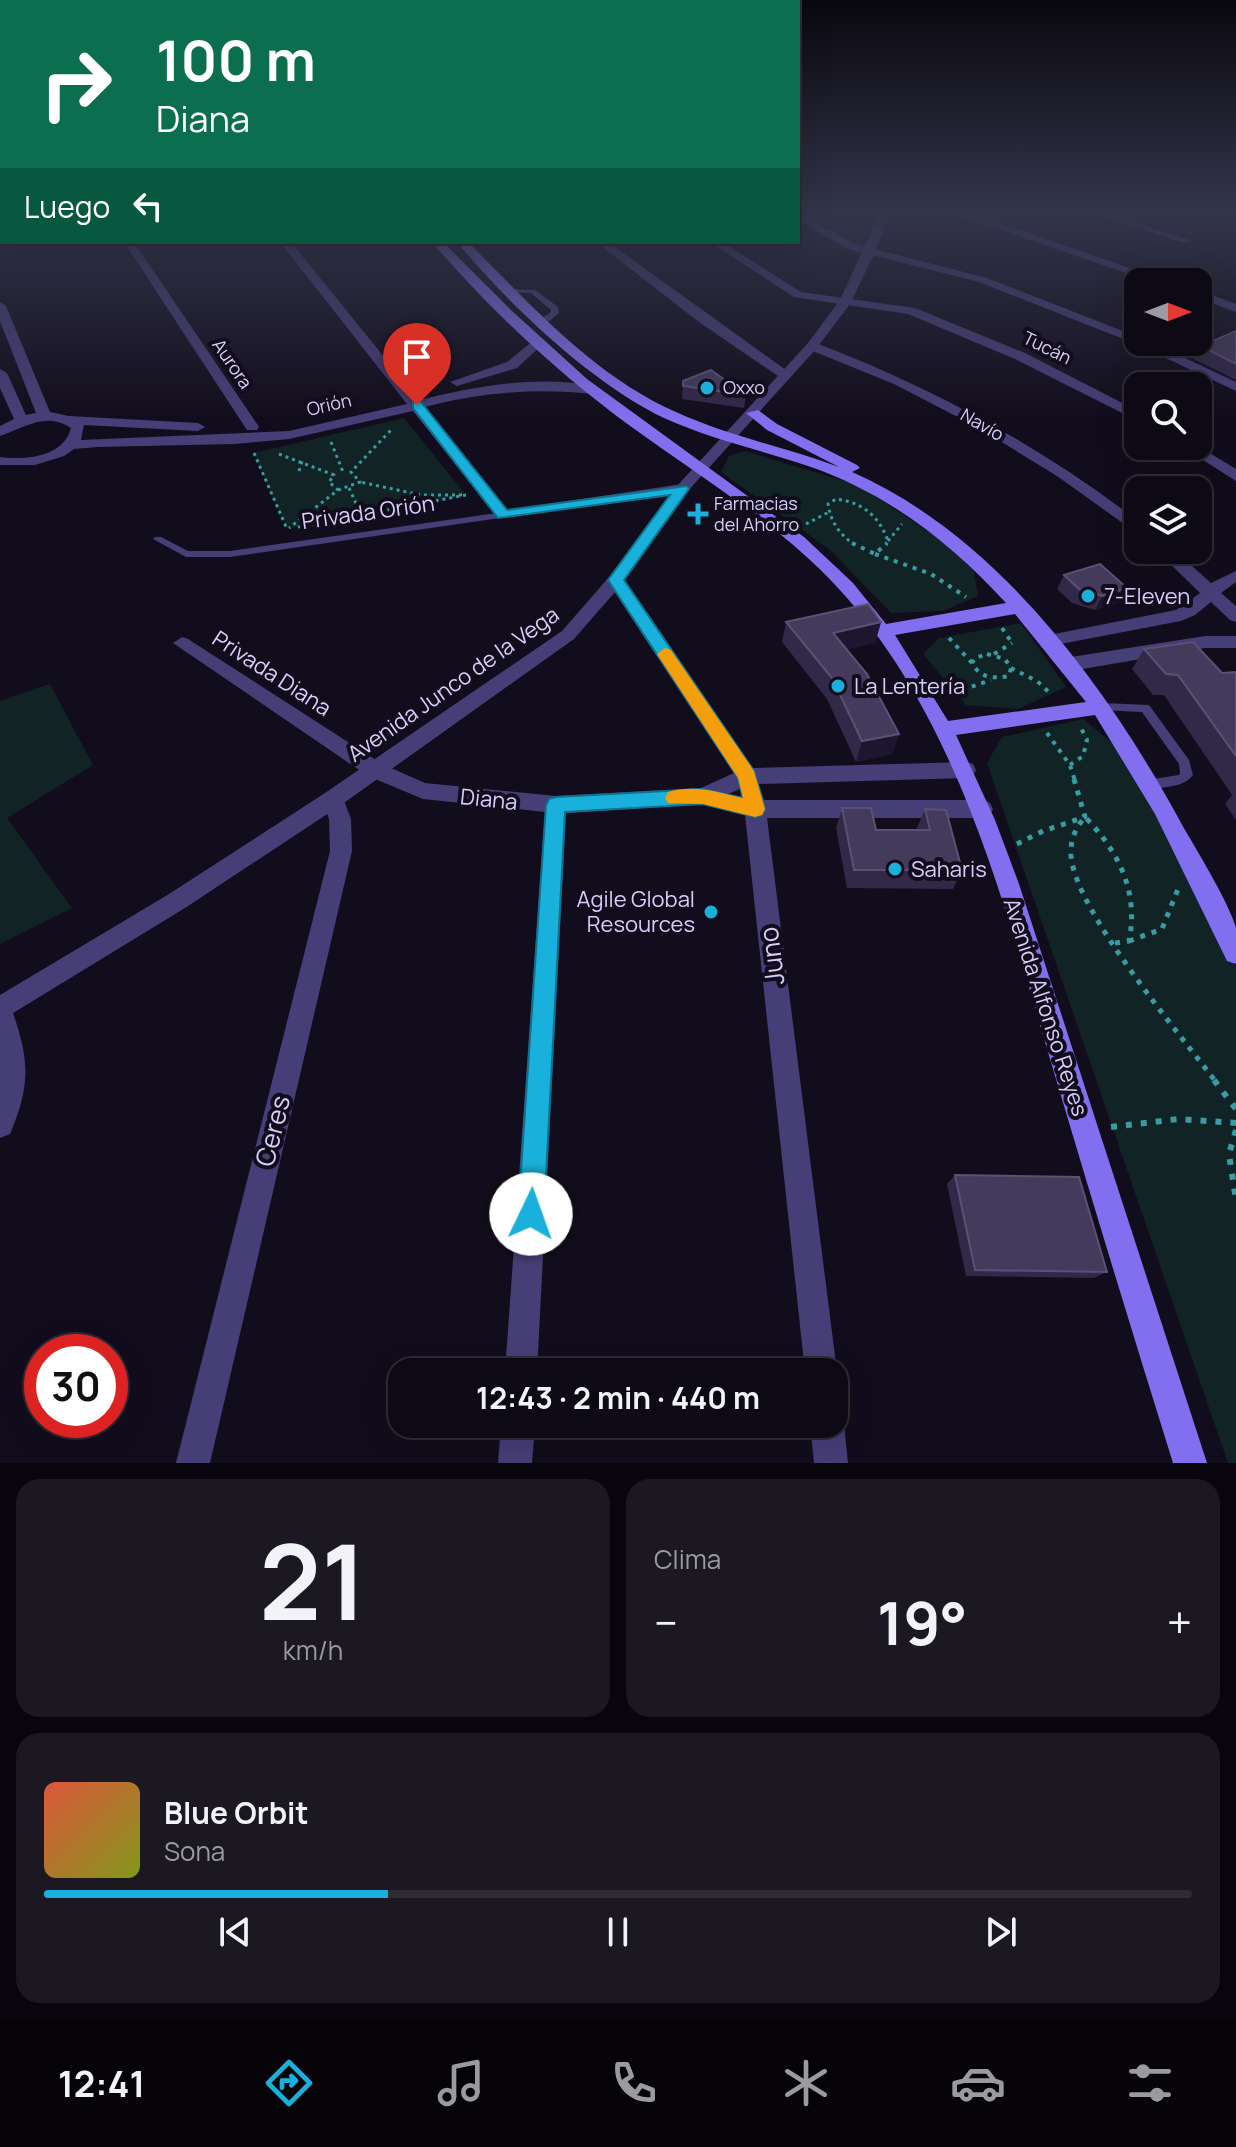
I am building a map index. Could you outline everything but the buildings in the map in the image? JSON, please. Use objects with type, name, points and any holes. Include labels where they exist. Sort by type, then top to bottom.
[{"type":"main road","name":"Avenida Alfonso Reyes","points":[[475,280],[538,343],[593,390],[746,498],[794,536],[846,587],[924,691],[966,770],[982,809],[1190,1463]]},
{"type":"main road","points":[[500,280],[589,361],[649,405],[872,487],[910,509],[946,538],[1048,637],[1103,707],[1151,784],[1236,953]]},
{"type":"main road","points":[[753,413],[772,427],[852,468],[872,487]]},
{"type":"main road","points":[[881,631],[1019,607]]},
{"type":"main road","points":[[945,729],[1103,707]]},
{"type":"street","name":"Aurora","points":[[154,280],[252,427]]},
{"type":"street","points":[[316,280],[504,515]]},
{"type":"street","points":[[652,280],[786,375]]},
{"type":"street","name":"Tucán","points":[[775,280],[798,295],[893,307],[936,321],[1020,356],[1124,410]]},
{"type":"street","name":"Avenida Junco de la Vega","points":[[0,1011],[333,799],[568,635],[616,580],[682,489],[812,346],[846,301],[856,280]]},
{"type":"street","points":[[984,280],[1124,335]]},
{"type":"street","points":[[1212,299],[1236,308]]},
{"type":"street","points":[[0,306],[45,417]]},
{"type":"street","name":"Orión","points":[[4,464],[54,455],[70,445],[157,439],[253,439],[294,434],[413,400],[509,367],[531,353],[538,343]]},
{"type":"street","name":"Navío","points":[[812,346],[894,379],[987,427],[1059,472],[1124,519]]},
{"type":"street","points":[[1174,356],[1236,387]]},
{"type":"street","points":[[1178,358],[1183,356]]},
{"type":"street","points":[[0,373],[22,421]]},
{"type":"street","name":"Orión","points":[[0,432],[22,421],[45,417],[212,428],[252,427],[504,388],[551,386],[593,390]]},
{"type":"street","points":[[70,445],[78,436],[78,427],[71,420]]},
{"type":"street","points":[[1210,460],[1236,476]]},
{"type":"street","name":"Privada Orión","points":[[504,515],[682,489]]},
{"type":"street","points":[[1180,564],[1236,616]]},
{"type":"street","points":[[1048,637],[1181,615],[1200,605],[1211,591],[1236,576]]},
{"type":"street","name":"Juno","points":[[616,580],[747,776],[755,809],[819,1358]]},
{"type":"street","points":[[1071,664],[1205,642],[1236,642]]},
{"type":"street","name":"Privada Diana","points":[[182,643],[375,770]]},
{"type":"street","name":"Diana","points":[[375,770],[423,791],[556,805],[703,796],[755,809],[982,809]]},
{"type":"street","name":"Diana","points":[[703,796],[747,776],[966,770]]},
{"type":"street","name":"Ceres","points":[[193,1463],[341,851],[340,819],[333,799]]},
{"type":"street","points":[[522,1358],[556,805]]},
{"type":"street","points":[[0,1011],[16,1062],[10,1101],[0,1124]]},
{"type":"street","points":[[515,1463],[517,1438]]},
{"type":"street","points":[[828,1438],[831,1463]]},
{"type":"lane","name":"Privada Orión","points":[[158,539],[186,554],[205,555],[504,515]]},
{"type":"lane","points":[[1103,707],[1145,708],[1185,763],[1187,775],[1182,779],[1151,784]]},
{"type":"path","points":[[338,490],[329,482],[334,475],[351,472],[392,429]]},
{"type":"path","points":[[328,436],[343,472]]},
{"type":"path","points":[[283,447],[253,453],[287,529],[291,545]]},
{"type":"path","points":[[268,450],[334,475]]},
{"type":"path","points":[[299,471],[302,461]]},
{"type":"path","points":[[351,472],[360,482],[421,495],[466,495]]},
{"type":"path","points":[[287,529],[338,490],[360,482]]},
{"type":"path","points":[[457,484],[466,495]]},
{"type":"path","points":[[349,488],[362,515]]},
{"type":"path","points":[[287,529],[466,495]]},
{"type":"path","points":[[875,554],[888,541],[881,523],[847,500],[836,499],[828,504],[839,533],[846,540],[875,554],[931,574],[991,612]]},
{"type":"path","points":[[794,536],[810,521],[829,512]]},
{"type":"path","points":[[937,621],[977,672],[994,679]]},
{"type":"path","points":[[972,663],[980,655],[994,654],[1012,643],[1048,637]]},
{"type":"path","points":[[994,654],[1005,659],[1011,668],[1037,681],[1072,712],[1087,740],[1083,756],[1070,765]]},
{"type":"path","points":[[924,691],[971,687],[1009,676],[1011,668]]},
{"type":"path","points":[[1033,717],[1070,765],[1085,817],[1114,853],[1126,877],[1134,906],[1134,924],[1129,941]]},
{"type":"path","points":[[997,854],[1043,831],[1085,817]]},
{"type":"path","points":[[1085,817],[1075,826],[1070,838],[1071,856],[1087,901],[1105,932],[1236,1109]]},
{"type":"path","points":[[1115,943],[1162,929],[1178,891],[1185,848]]},
{"type":"path","points":[[1085,1130],[1178,1119],[1236,1123]]},
{"type":"path","points":[[1236,1130],[1232,1135],[1229,1157],[1236,1200]]},
{"type":"shaded area","points":[[404,418],[466,495],[287,529],[253,453]]},
{"type":"shaded area","points":[[745,451],[861,486],[972,561],[978,596],[943,611],[891,613],[830,550],[721,472],[729,456]]},
{"type":"shaded area","points":[[1021,623],[1066,687],[1018,709],[966,705],[923,654],[939,638]]},
{"type":"shaded area","points":[[50,684],[93,765],[7,818],[72,908],[0,944],[0,701]]},
{"type":"shaded area","points":[[1083,719],[1139,765],[1236,968],[1236,1463],[1228,1463],[987,763],[1002,737]]},
{"type":"slow traffic","points":[[665,654],[747,776],[755,809],[703,796],[675,798]]},
{"type":"place","name":"Oxxo","points":[[707,388]]},
{"type":"place","name":"Farmacias del Ahorro","points":[[698,514]]},
{"type":"place","name":"7-Eleven","points":[[1088,596]]},
{"type":"place","name":"La Lentería","points":[[838,686]]},
{"type":"place","name":"Saharis","points":[[895,869]]},
{"type":"place","name":"Agile Global Resources","points":[[711,912]]},
{"type":"route","points":[[417,405],[504,515],[682,489],[616,580],[747,776],[755,809],[703,796],[556,805],[531,1214]]}]
